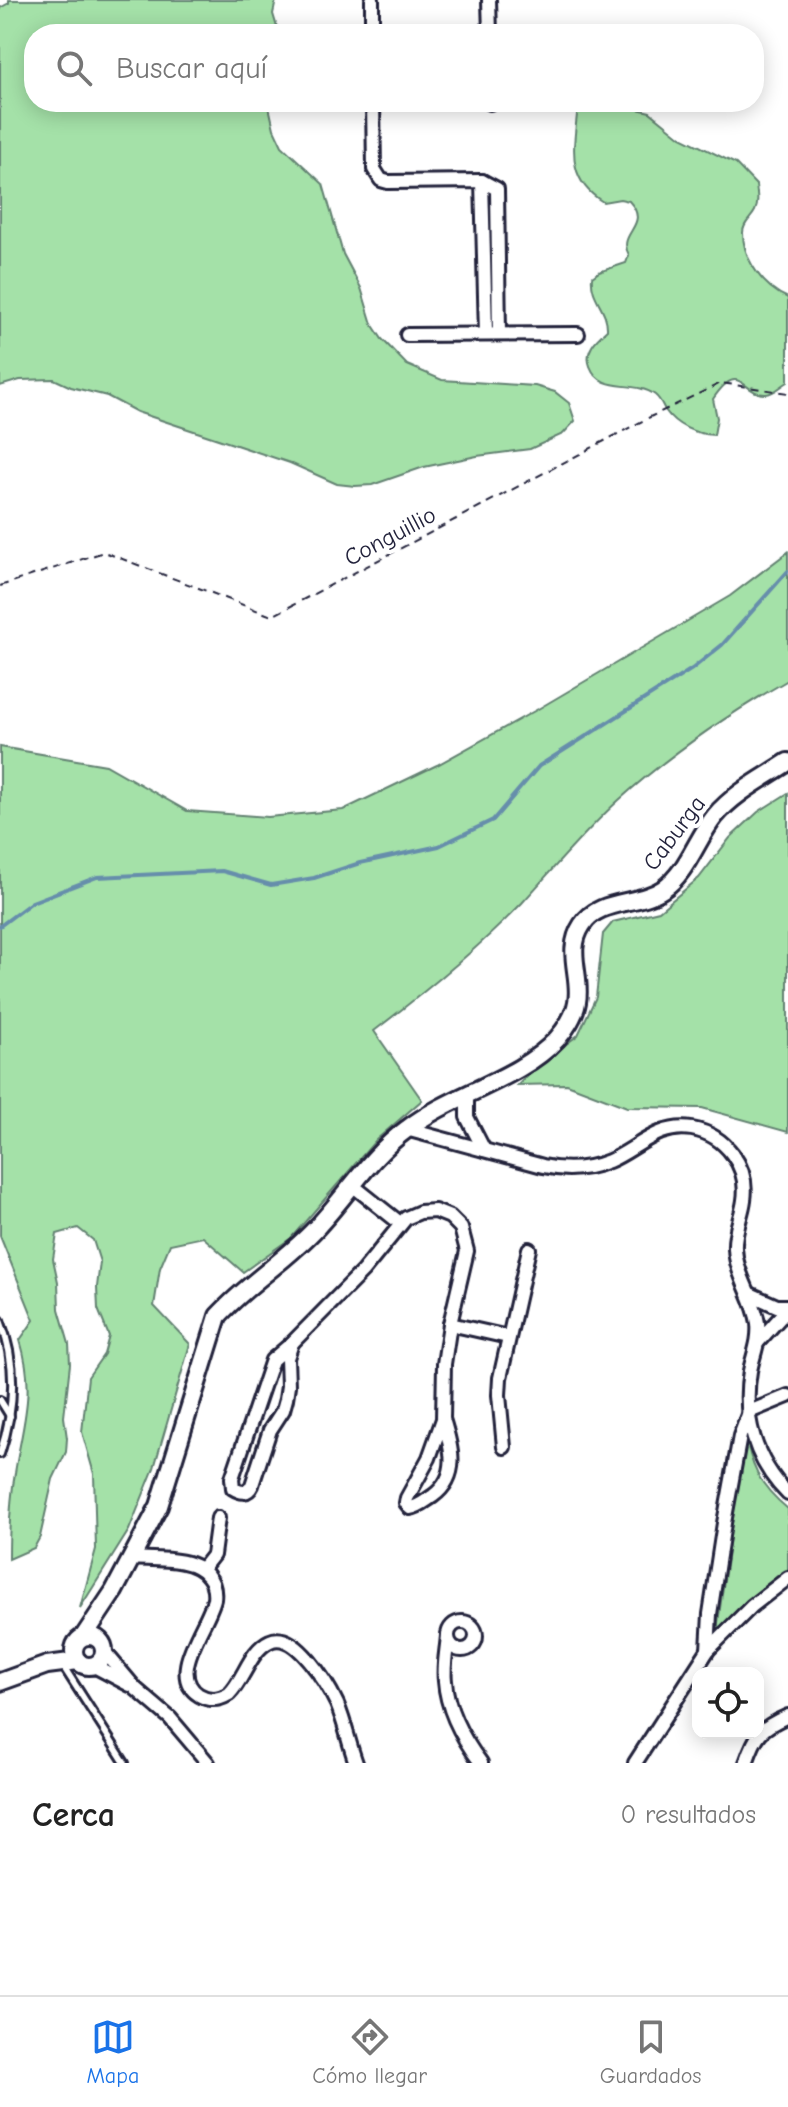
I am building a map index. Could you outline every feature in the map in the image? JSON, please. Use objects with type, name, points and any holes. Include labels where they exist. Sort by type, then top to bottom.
[{"type":"street","points":[[372,0],[372,24]]},
{"type":"street","points":[[489,0],[490,24]]},
{"type":"street","points":[[373,112],[374,169],[381,180],[482,181],[492,334]]},
{"type":"street","points":[[407,335],[578,334]]},
{"type":"street","name":"Caburga","points":[[467,1094],[526,1065],[564,1030],[578,1002],[573,962],[577,936],[584,921],[602,909],[651,895],[666,887],[677,876],[709,823],[728,802],[788,762]]},
{"type":"street","points":[[82,1652],[159,1506],[218,1316],[317,1226],[370,1161],[406,1129],[443,1104],[467,1094],[467,1117],[484,1150]]},
{"type":"street","points":[[406,1129],[543,1166],[577,1169],[610,1160],[653,1135],[672,1129],[692,1129],[713,1136],[730,1150],[744,1179],[745,1196],[735,1248],[738,1267],[750,1294],[758,1325],[758,1342],[746,1394],[749,1412],[758,1453],[771,1475],[788,1494]]},
{"type":"street","points":[[351,1184],[400,1223]]},
{"type":"street","points":[[292,1343],[287,1358],[288,1386],[283,1410],[270,1430],[250,1489],[244,1493],[237,1491],[233,1488],[232,1478],[272,1360],[363,1271],[400,1223],[420,1212],[435,1211],[450,1217],[465,1236],[467,1251],[444,1364],[443,1419],[450,1443],[450,1479],[417,1507],[410,1508],[407,1498],[429,1458],[443,1419]]},
{"type":"street","points":[[504,1447],[499,1395],[508,1337],[529,1249]]},
{"type":"street","points":[[750,1294],[788,1308]]},
{"type":"street","points":[[758,1342],[788,1308]]},
{"type":"street","points":[[450,1324],[508,1337]]},
{"type":"street","points":[[708,1650],[710,1614],[740,1436],[749,1412],[788,1396]]},
{"type":"street","points":[[202,1569],[213,1555],[218,1518]]},
{"type":"street","points":[[131,1558],[169,1561],[202,1569],[211,1578],[214,1597],[190,1653],[187,1678],[192,1689],[210,1699],[229,1694],[260,1648],[269,1641],[281,1638],[296,1645],[327,1686],[336,1702],[356,1763]]},
{"type":"street","points":[[635,1763],[708,1650],[752,1606],[788,1578]]},
{"type":"street","points":[[82,1652],[101,1660],[114,1591]]},
{"type":"street","points":[[445,1672],[477,1637],[469,1623],[463,1621],[453,1625],[448,1635],[445,1672],[447,1695],[459,1729],[481,1763]]},
{"type":"street","points":[[448,1635],[454,1647],[463,1650],[471,1647]]},
{"type":"street","points":[[0,1682],[82,1652],[94,1636],[136,1689]]},
{"type":"street","points":[[82,1652],[136,1689],[170,1718],[208,1763]]},
{"type":"street","points":[[746,1763],[760,1731],[788,1716]]},
{"type":"lane","points":[[0,1320],[13,1369],[10,1425],[0,1454]]},
{"type":"lane","points":[[0,1400],[10,1416]]},
{"type":"lane","points":[[54,1664],[125,1763]]},
{"type":"path","name":"Conguillio","points":[[0,586],[104,552],[272,616],[652,416],[721,383],[788,393]]},
{"type":"green space","points":[[9,0],[276,0],[273,14],[276,24],[24,24],[24,112],[270,112],[282,146],[323,184],[343,254],[361,288],[372,324],[407,365],[442,380],[535,386],[555,392],[569,403],[575,421],[563,434],[530,449],[424,467],[372,485],[355,486],[337,484],[290,463],[137,412],[107,396],[71,387],[54,379],[20,380],[0,386],[0,8]]},
{"type":"green space","points":[[577,112],[650,112],[681,137],[736,164],[756,185],[757,205],[744,226],[744,243],[756,272],[788,298],[788,382],[766,394],[751,390],[741,382],[729,381],[713,399],[717,418],[714,435],[686,428],[669,416],[655,395],[647,390],[602,381],[590,366],[590,350],[607,330],[592,277],[626,263],[629,255],[627,240],[637,217],[629,201],[603,202],[590,192],[577,170],[574,144]]},
{"type":"green space","points":[[788,552],[788,680],[700,736],[638,783],[487,937],[374,1031],[422,1100],[376,1140],[291,1238],[243,1272],[203,1237],[170,1244],[160,1268],[154,1306],[190,1344],[154,1468],[129,1530],[80,1608],[96,1549],[94,1474],[82,1432],[88,1377],[104,1354],[109,1336],[98,1309],[100,1262],[93,1240],[78,1228],[57,1234],[53,1259],[70,1364],[64,1417],[66,1452],[53,1479],[40,1537],[34,1548],[9,1559],[12,1494],[28,1392],[20,1340],[34,1320],[0,1236],[0,747],[106,765],[187,811],[268,817],[343,810],[437,765],[538,709],[730,596]]},
{"type":"green space","points":[[788,793],[788,1132],[702,1108],[627,1107],[567,1084],[518,1085],[578,1035],[596,997],[603,934],[613,922],[659,911],[699,878],[730,838],[758,812]]},
{"type":"green space","points":[[745,1429],[758,1474],[770,1492],[788,1509],[788,1577],[716,1637]]},
{"type":"waterway","points":[[0,926],[32,902],[97,877],[222,871],[271,885],[314,878],[360,863],[439,846],[493,820],[539,766],[692,669],[722,645],[788,571]]}]
